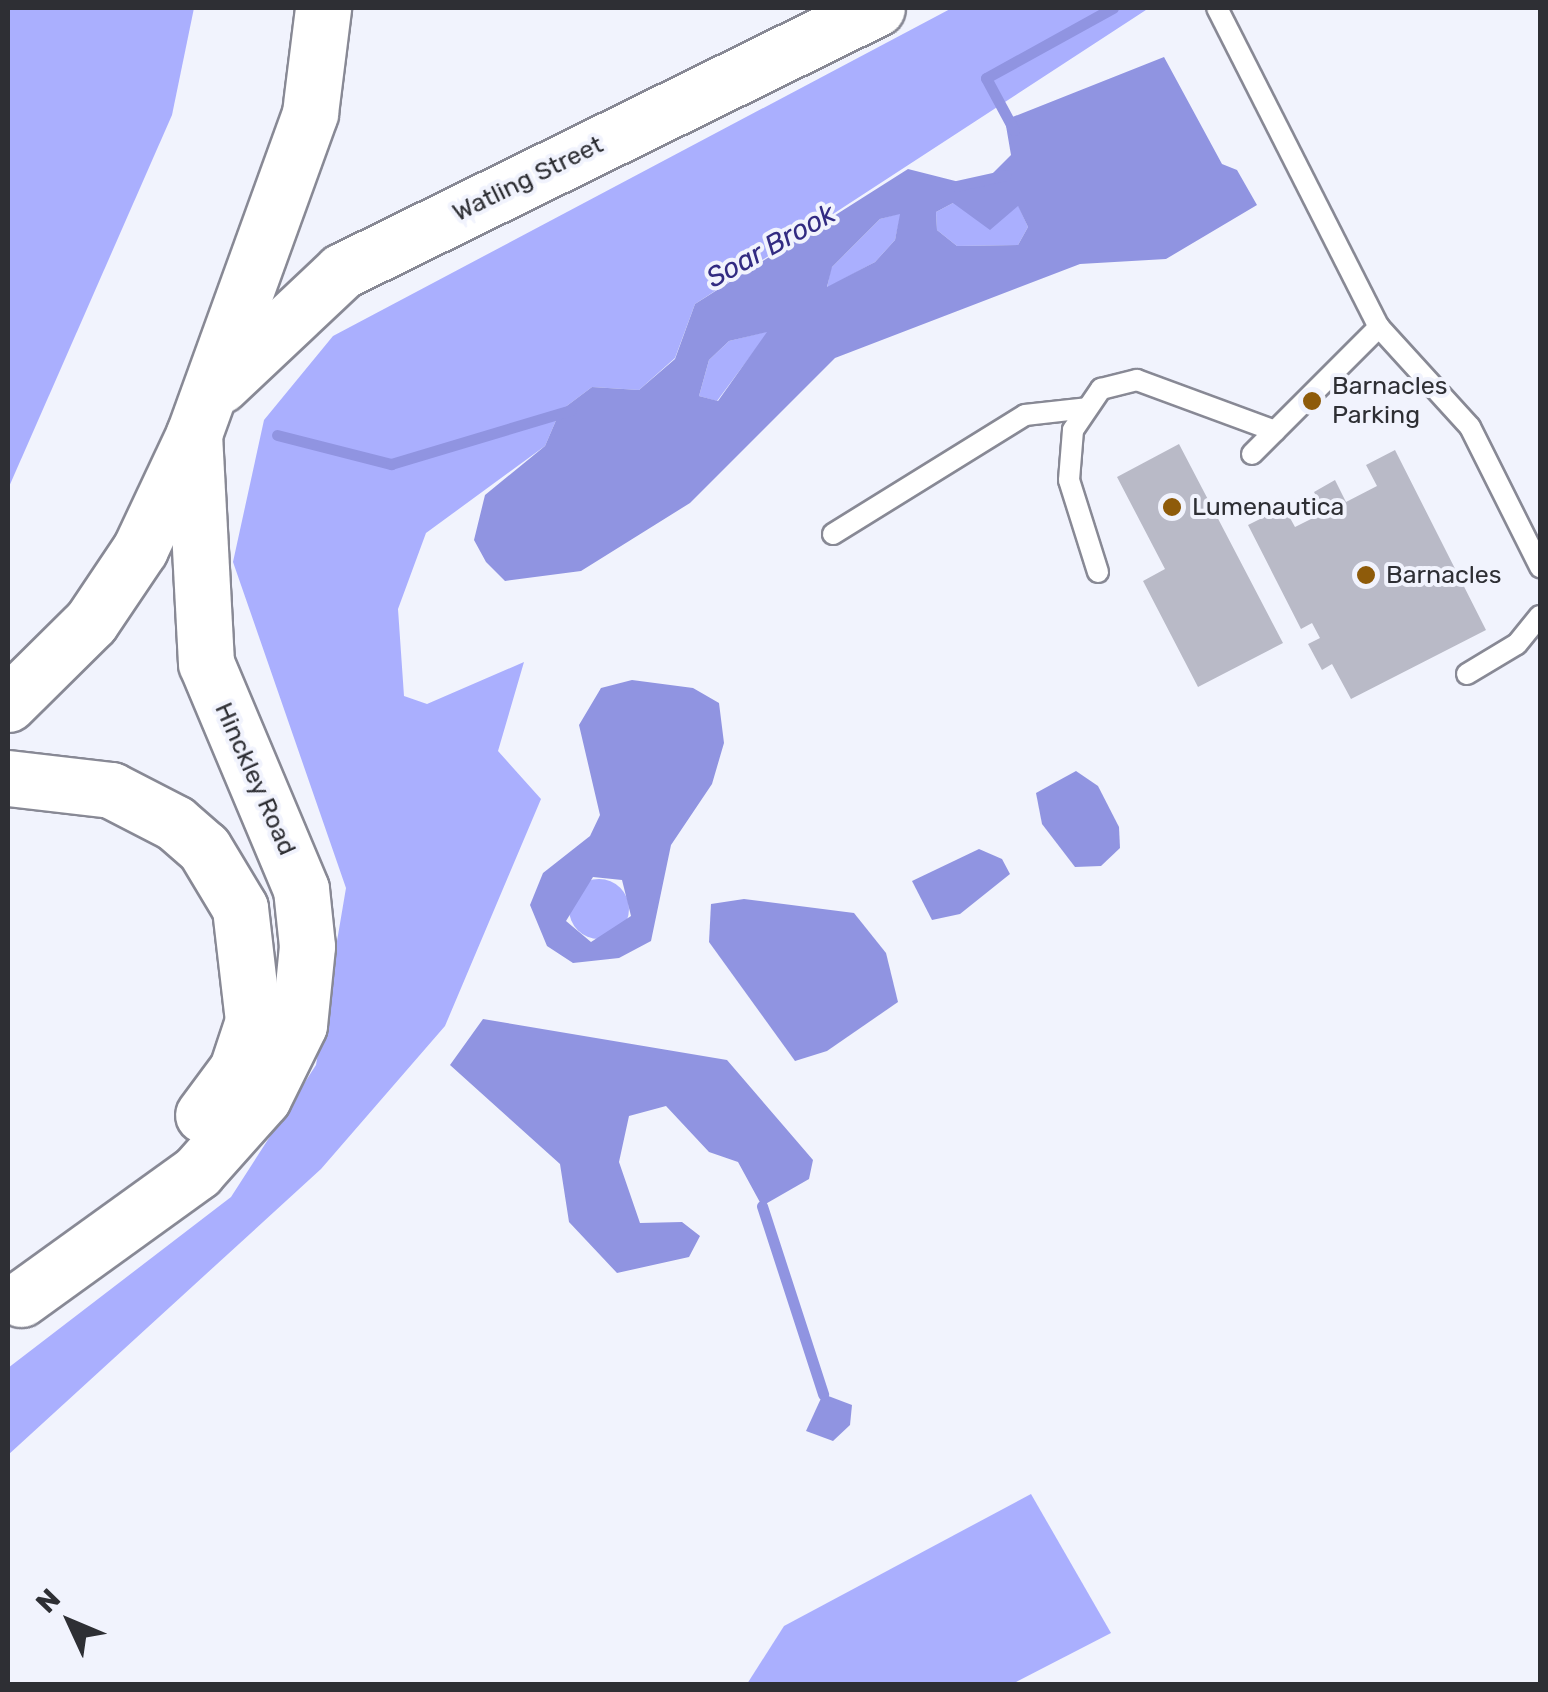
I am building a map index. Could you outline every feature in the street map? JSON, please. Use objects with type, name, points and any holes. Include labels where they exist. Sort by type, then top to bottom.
[{"type":"main road","points":[[8,704],[91,622],[140,549],[203,415],[310,113],[324,8]]},
{"type":"main road","name":"Watling Street","points":[[203,415],[342,271],[877,8]]},
{"type":"main road","name":"Hinckley Road","points":[[14,1306],[197,1172],[263,1098],[299,1025],[308,946],[302,889],[206,663],[203,415]]},
{"type":"main road","name":"Hinckley Road","points":[[8,778],[111,790],[204,848],[240,908],[253,1021],[237,1070],[196,1124],[14,1306]]},
{"type":"lane","points":[[1217,8],[1378,327],[1470,427],[1540,567]]},
{"type":"lane","points":[[1252,454],[1378,327]]},
{"type":"lane","points":[[1098,572],[1069,480],[1072,430],[1101,389],[1137,380],[1275,432]]},
{"type":"lane","points":[[833,534],[1025,415],[1087,408]]},
{"type":"lane","points":[[1468,674],[1518,644],[1540,616]]},
{"type":"shaded area","points":[[8,8],[194,8],[172,115],[8,489]]},
{"type":"shaded area","points":[[952,8],[1149,8],[695,304],[675,358],[639,390],[592,387],[560,411],[545,446],[426,533],[398,609],[404,696],[427,704],[524,662],[498,751],[541,799],[445,1026],[321,1169],[8,1455],[8,1368],[231,1197],[316,1065],[346,888],[233,562],[264,420],[333,336]]},
{"type":"shaded area","points":[[1164,57],[1222,164],[1237,170],[1257,205],[1166,259],[1080,264],[835,358],[690,503],[581,571],[505,581],[486,562],[474,540],[485,495],[545,446],[560,411],[592,387],[639,390],[675,359],[695,304],[908,169],[979,187],[1011,155],[1005,120]],"holes":[[[953,203],[990,230],[1018,206],[1028,227],[1018,245],[957,246],[937,230],[936,212]],[[900,214],[895,240],[875,262],[827,287],[832,267],[880,219]],[[767,332],[718,401],[699,396],[709,360],[729,341]]]},
{"type":"shaded area","points":[[953,203],[1018,205],[1028,227],[1018,245],[957,246],[937,230],[936,212]]},
{"type":"shaded area","points":[[901,213],[895,240],[875,262],[827,288],[831,268],[880,219]]},
{"type":"shaded area","points":[[769,331],[717,401],[699,396],[709,360],[729,341]]},
{"type":"shaded area","points":[[632,680],[693,688],[719,703],[724,743],[712,784],[671,845],[651,941],[619,958],[573,963],[547,946],[530,905],[543,873],[590,836],[600,815],[579,725],[601,688]],"holes":[[[593,877],[622,880],[631,916],[591,942],[566,921]]]},
{"type":"shaded area","points":[[1076,771],[1098,786],[1119,827],[1120,848],[1101,866],[1075,867],[1042,824],[1036,793]]},
{"type":"shaded area","points":[[979,849],[1002,859],[1010,874],[960,914],[932,920],[912,881]]},
{"type":"shaded area","points":[[599,879],[620,888],[629,909],[620,930],[599,939],[578,930],[569,909],[578,888]]},
{"type":"shaded area","points":[[744,899],[854,913],[886,953],[898,1002],[827,1051],[795,1061],[709,942],[711,904]]},
{"type":"shaded area","points":[[483,1019],[727,1060],[813,1160],[809,1179],[762,1206],[738,1162],[709,1152],[666,1106],[629,1116],[619,1162],[640,1223],[682,1222],[700,1236],[689,1257],[617,1273],[569,1222],[560,1164],[450,1065]]},
{"type":"shaded area","points":[[823,1394],[852,1405],[850,1425],[833,1441],[806,1431]]},
{"type":"shaded area","points":[[1031,1494],[1111,1633],[1012,1684],[747,1684],[784,1626]]},
{"type":"building","points":[[1179,444],[1283,643],[1198,687],[1143,581],[1165,569],[1117,477]]},
{"type":"building","name":"Barnacles","points":[[1395,450],[1486,630],[1351,699],[1332,664],[1322,670],[1308,644],[1320,638],[1312,623],[1301,629],[1248,525],[1284,507],[1295,527],[1325,512],[1314,492],[1335,480],[1346,502],[1377,486],[1366,465]]},
{"type":"waterway","name":"Soar Brook","points":[[1014,130],[986,78],[1113,8]]},
{"type":"waterway","name":"Soar Brook","points":[[956,186],[1006,175]]},
{"type":"waterway","name":"Soar Brook","points":[[277,435],[391,464],[571,410]]},
{"type":"waterway","points":[[762,1206],[823,1394]]},
{"type":"place","name":"Barnacles Parking","points":[[1312,401]]},
{"type":"place","name":"Lumenautica","points":[[1172,507]]},
{"type":"place","name":"Barnacles","points":[[1366,575]]}]
